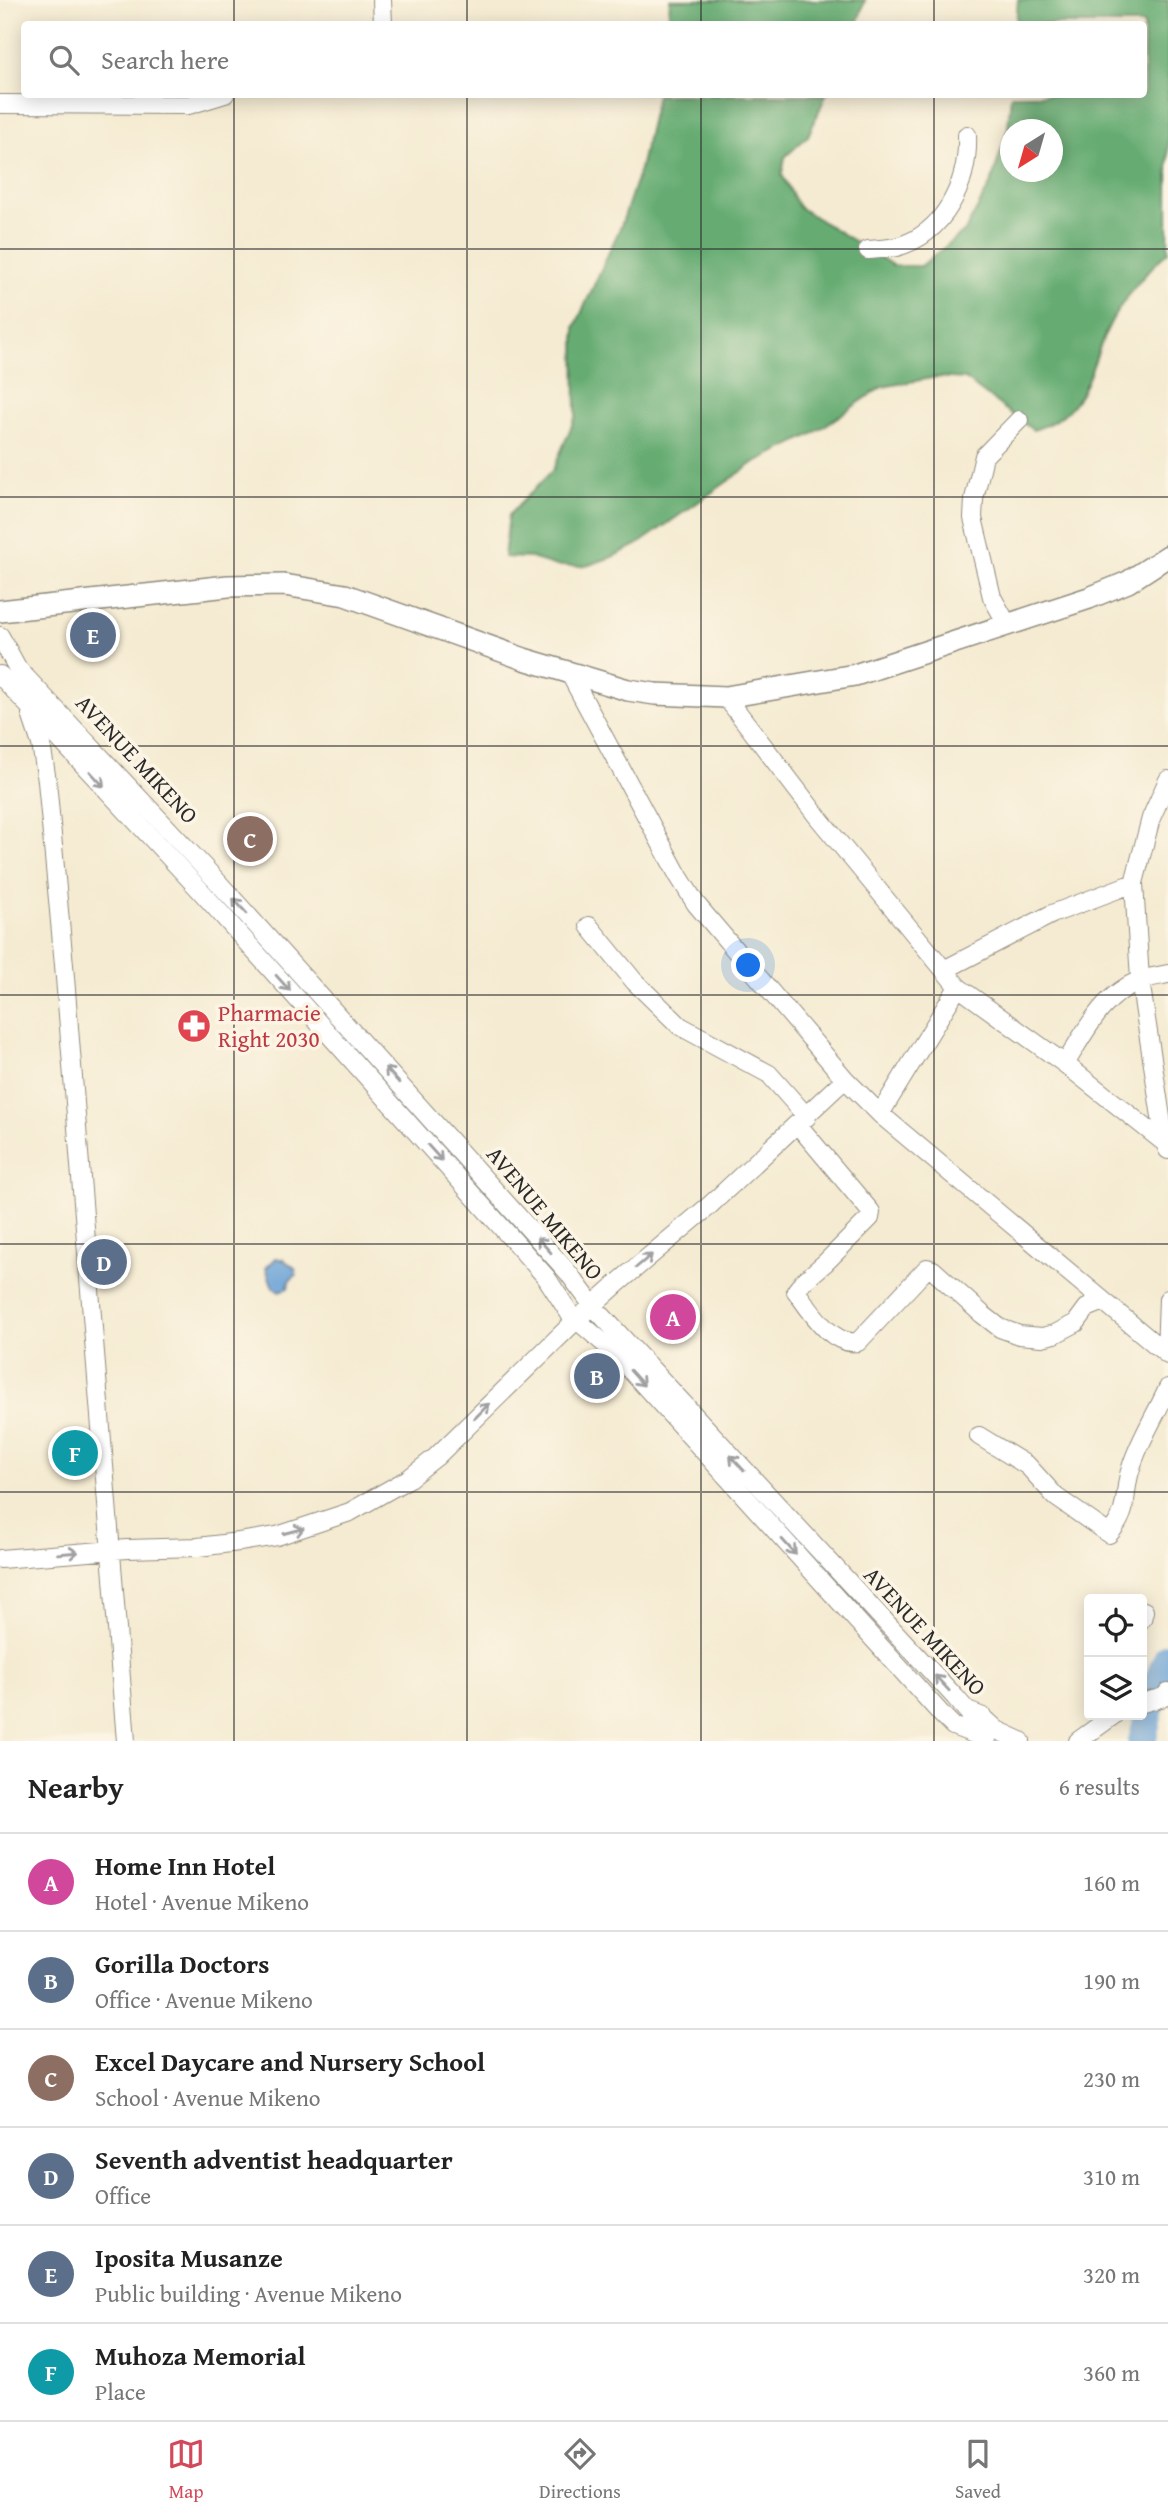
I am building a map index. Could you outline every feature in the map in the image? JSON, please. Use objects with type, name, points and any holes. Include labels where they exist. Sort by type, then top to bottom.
[{"type":"main road","points":[[0,609],[228,586],[284,585],[345,595],[570,674],[655,694],[726,697],[855,675],[1089,598],[1128,582],[1168,556]]},
{"type":"street","points":[[382,0],[383,21]]},
{"type":"street","points":[[0,104],[189,105],[212,98]]},
{"type":"street","points":[[868,250],[895,247],[927,232],[959,190],[968,154],[967,135]]},
{"type":"street","points":[[1007,624],[992,597],[973,518],[974,499],[984,456],[1019,420]]},
{"type":"street","name":"AVENUE MIKENO","points":[[0,636],[19,669],[225,889],[539,1239],[593,1306],[968,1712],[987,1739]]},
{"type":"street","points":[[570,674],[696,904],[845,1079],[880,1114],[1167,1354]]},
{"type":"street","name":"AVENUE MIKENO","points":[[0,675],[318,1021],[545,1277],[570,1314],[614,1353],[880,1650],[953,1726],[987,1739]]},
{"type":"street","points":[[35,686],[29,708],[41,744],[47,781],[63,953],[125,1741]]},
{"type":"street","points":[[726,697],[817,816],[958,987],[1065,1064],[1167,1147]]},
{"type":"street","points":[[41,744],[86,739]]},
{"type":"street","points":[[1167,1147],[1140,980],[1134,883],[1151,818],[1168,780]]},
{"type":"street","points":[[944,970],[1052,914],[1134,883]]},
{"type":"street","points":[[589,926],[634,981],[680,1026],[769,1074],[871,1212],[870,1218],[796,1291],[838,1340],[858,1342],[927,1268],[933,1270],[1000,1328],[1019,1335],[1042,1337],[1055,1334],[1076,1323],[1087,1308],[1102,1302]]},
{"type":"street","points":[[1065,1064],[1107,1002],[1140,980],[1168,974]]},
{"type":"street","points":[[880,1114],[958,987]]},
{"type":"street","points":[[0,1559],[239,1542],[277,1536],[350,1512],[408,1479],[436,1457],[593,1306],[709,1206],[845,1079]]},
{"type":"street","points":[[1167,1354],[1168,1299]]},
{"type":"street","points":[[979,1436],[1028,1466],[1056,1497],[1108,1534],[1116,1526],[1124,1510],[1130,1469],[1168,1388]]},
{"type":"street","points":[[1147,1701],[1166,1694]]},
{"type":"street","points":[[968,1712],[983,1717],[997,1730],[1021,1741]]},
{"type":"street","points":[[1078,1741],[1107,1720]]},
{"type":"green space","points":[[670,0],[865,0],[858,21],[668,21]]},
{"type":"green space","points":[[1018,0],[1168,0],[1168,252],[1125,300],[1106,332],[1082,392],[1064,414],[1033,430],[965,379],[937,377],[882,387],[811,435],[755,462],[637,545],[612,557],[586,566],[557,566],[531,558],[504,557],[509,515],[553,470],[576,416],[575,327],[621,226],[640,169],[656,98],[825,98],[808,136],[785,157],[782,175],[799,207],[894,266],[921,266],[965,231],[991,183],[1000,154],[1000,182],[1063,182],[1063,119],[1009,119],[1011,98],[1147,98],[1147,21],[1016,21]]},
{"type":"water","points":[[276,1258],[295,1268],[296,1275],[289,1281],[288,1288],[280,1291],[273,1288],[266,1268]]},
{"type":"waterway","points":[[1142,1741],[1155,1688],[1168,1657]]},
{"type":"place","name":"Iposita Musanze","points":[[93,635]]},
{"type":"place","name":"Excel Daycare and Nursery School","points":[[250,839]]},
{"type":"place","name":"Pharmacie Right 2030","points":[[194,1026]]},
{"type":"place","name":"Seventh adventist headquarter","points":[[104,1262]]},
{"type":"place","name":"Home Inn Hotel","points":[[673,1317]]},
{"type":"place","name":"Gorilla Doctors","points":[[597,1376]]},
{"type":"place","name":"Muhoza Memorial","points":[[75,1453]]}]
